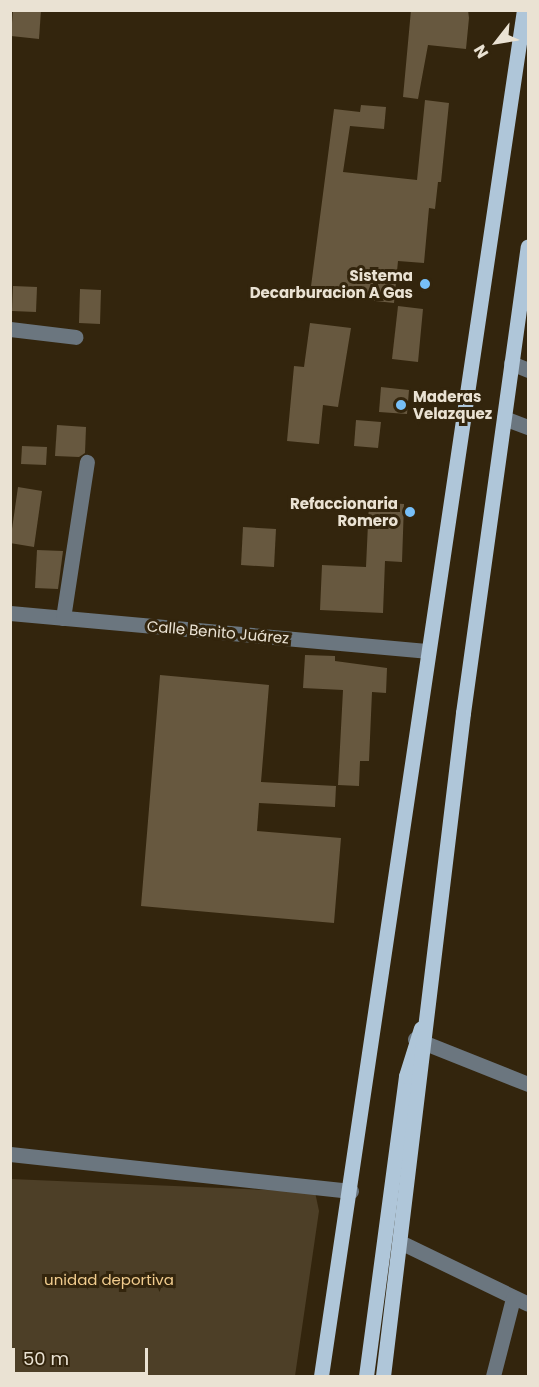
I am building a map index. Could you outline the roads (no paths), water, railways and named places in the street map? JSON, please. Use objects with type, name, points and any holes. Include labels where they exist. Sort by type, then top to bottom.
[{"type":"main road","points":[[321,1377],[351,1191],[426,651],[524,10]]},
{"type":"main road","points":[[366,1377],[406,1076],[426,1017],[528,247]]},
{"type":"main road","points":[[383,1377],[400,1242],[420,1040]]},
{"type":"street","points":[[10,329],[76,337]]},
{"type":"street","points":[[511,363],[528,370]]},
{"type":"street","points":[[504,418],[528,427]]},
{"type":"street","points":[[63,618],[87,462]]},
{"type":"street","name":"Calle Benito Juárez","points":[[10,613],[426,651]]},
{"type":"street","points":[[420,1040],[528,1084]]},
{"type":"street","points":[[10,1154],[351,1191]]},
{"type":"street","points":[[400,1242],[528,1304]]},
{"type":"street","points":[[493,1377],[513,1298]]},
{"type":"place","name":"Sistema Decarburacion A Gas","points":[[425,284]]},
{"type":"place","name":"Maderas Velazquez","points":[[401,405]]},
{"type":"place","name":"Refaccionaria Romero","points":[[410,512]]},
{"type":"park label","name":"unidad deportiva","points":[[109,1280]]}]
